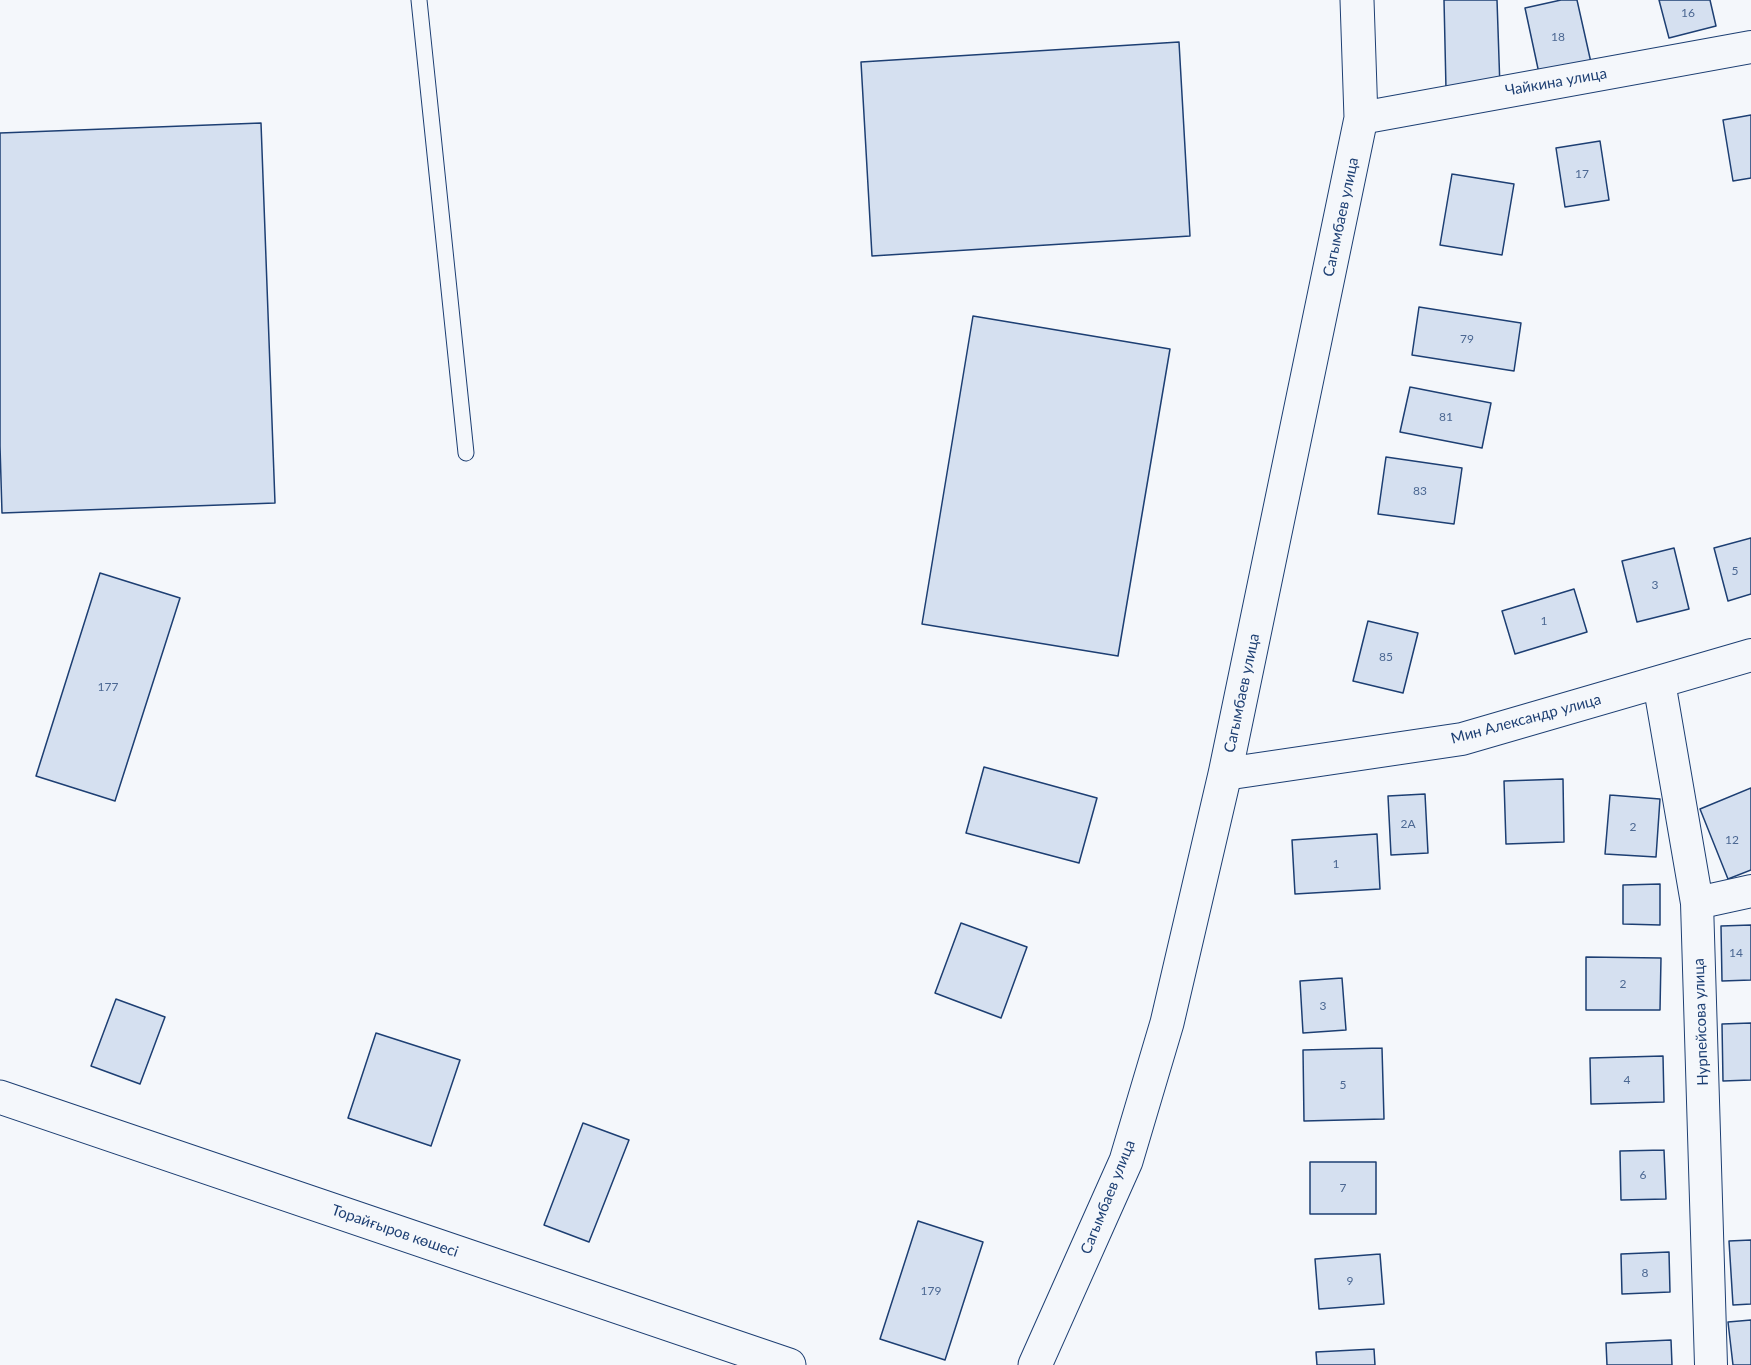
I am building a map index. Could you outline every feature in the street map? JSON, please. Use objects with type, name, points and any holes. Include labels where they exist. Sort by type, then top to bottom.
[{"type":"street","name":"Сагымбаев улица","points":[[1035,1365],[1126,1161],[1167,1023],[1225,774],[1361,118],[1357,0]]},
{"type":"street","name":"Чайкина улица","points":[[1361,118],[1751,47]]},
{"type":"street","name":"Мин Александр улица","points":[[1225,774],[1462,739],[1751,655]]},
{"type":"street","name":"Нурпейсова улица","points":[[1659,682],[1697,903],[1711,1365]]},
{"type":"street","points":[[1697,903],[1751,891]]},
{"type":"street","name":"Торайғыров көшесі","points":[[0,1097],[789,1365]]},
{"type":"lane","points":[[419,0],[466,453]]},
{"type":"building","points":[[1444,0],[1497,0],[1500,88],[1446,89]]},
{"type":"building","points":[[1561,0],[1577,0],[1592,67],[1540,78],[1525,8]]},
{"type":"building","points":[[1659,0],[1710,0],[1716,26],[1669,38]]},
{"type":"building","points":[[1179,42],[1190,236],[872,256],[861,62]]},
{"type":"building","points":[[1751,115],[1751,178],[1733,181],[1723,120]]},
{"type":"building","points":[[261,123],[275,503],[2,513],[0,133]]},
{"type":"building","points":[[1600,141],[1609,200],[1565,207],[1556,148]]},
{"type":"building","points":[[1452,174],[1514,184],[1502,255],[1440,245]]},
{"type":"building","points":[[1419,307],[1521,323],[1514,371],[1412,355]]},
{"type":"building","points":[[973,316],[1170,349],[1118,656],[922,624]]},
{"type":"building","points":[[1410,387],[1491,403],[1482,448],[1400,432]]},
{"type":"building","points":[[1386,457],[1462,468],[1454,524],[1378,514]]},
{"type":"building","points":[[1751,538],[1751,594],[1728,601],[1714,548]]},
{"type":"building","points":[[1674,548],[1689,609],[1637,622],[1622,561]]},
{"type":"building","points":[[100,573],[180,598],[115,801],[36,776]]},
{"type":"building","points":[[1574,589],[1587,632],[1515,654],[1502,611]]},
{"type":"building","points":[[1368,621],[1418,633],[1403,693],[1353,681]]},
{"type":"building","points":[[984,767],[1097,798],[1079,863],[966,833]]},
{"type":"building","points":[[1563,779],[1564,842],[1506,844],[1504,781]]},
{"type":"building","points":[[1751,788],[1751,870],[1728,879],[1700,809]]},
{"type":"building","points":[[1425,794],[1428,853],[1391,855],[1388,796]]},
{"type":"building","points":[[1610,795],[1660,799],[1656,857],[1605,854]]},
{"type":"building","points":[[1377,834],[1380,889],[1295,894],[1292,840]]},
{"type":"building","points":[[1660,884],[1660,925],[1623,924],[1623,885]]},
{"type":"building","points":[[961,923],[1027,947],[1001,1018],[935,993]]},
{"type":"building","points":[[1751,925],[1751,980],[1722,981],[1721,926]]},
{"type":"building","points":[[1586,957],[1661,958],[1660,1010],[1586,1010]]},
{"type":"building","points":[[1342,978],[1346,1030],[1303,1033],[1300,981]]},
{"type":"building","points":[[116,999],[165,1017],[140,1084],[91,1066]]},
{"type":"building","points":[[1751,1023],[1751,1080],[1723,1081],[1722,1024]]},
{"type":"building","points":[[376,1033],[460,1060],[431,1146],[348,1118]]},
{"type":"building","points":[[1382,1048],[1384,1119],[1304,1121],[1303,1050]]},
{"type":"building","points":[[1663,1056],[1664,1102],[1591,1104],[1590,1058]]},
{"type":"building","points":[[583,1123],[629,1140],[589,1242],[544,1225]]},
{"type":"building","points":[[1664,1150],[1666,1199],[1621,1200],[1620,1151]]},
{"type":"building","points":[[1310,1162],[1376,1162],[1376,1214],[1310,1214]]},
{"type":"building","points":[[918,1221],[983,1242],[945,1360],[880,1339]]},
{"type":"building","points":[[1751,1240],[1751,1304],[1733,1305],[1729,1241]]},
{"type":"building","points":[[1669,1252],[1670,1292],[1622,1294],[1621,1254]]},
{"type":"building","points":[[1380,1254],[1384,1304],[1319,1309],[1315,1259]]},
{"type":"building","points":[[1751,1320],[1751,1365],[1733,1365],[1728,1322]]},
{"type":"building","points":[[1671,1340],[1672,1365],[1607,1365],[1606,1343]]},
{"type":"building","points":[[1374,1349],[1375,1365],[1317,1365],[1316,1352]]}]
